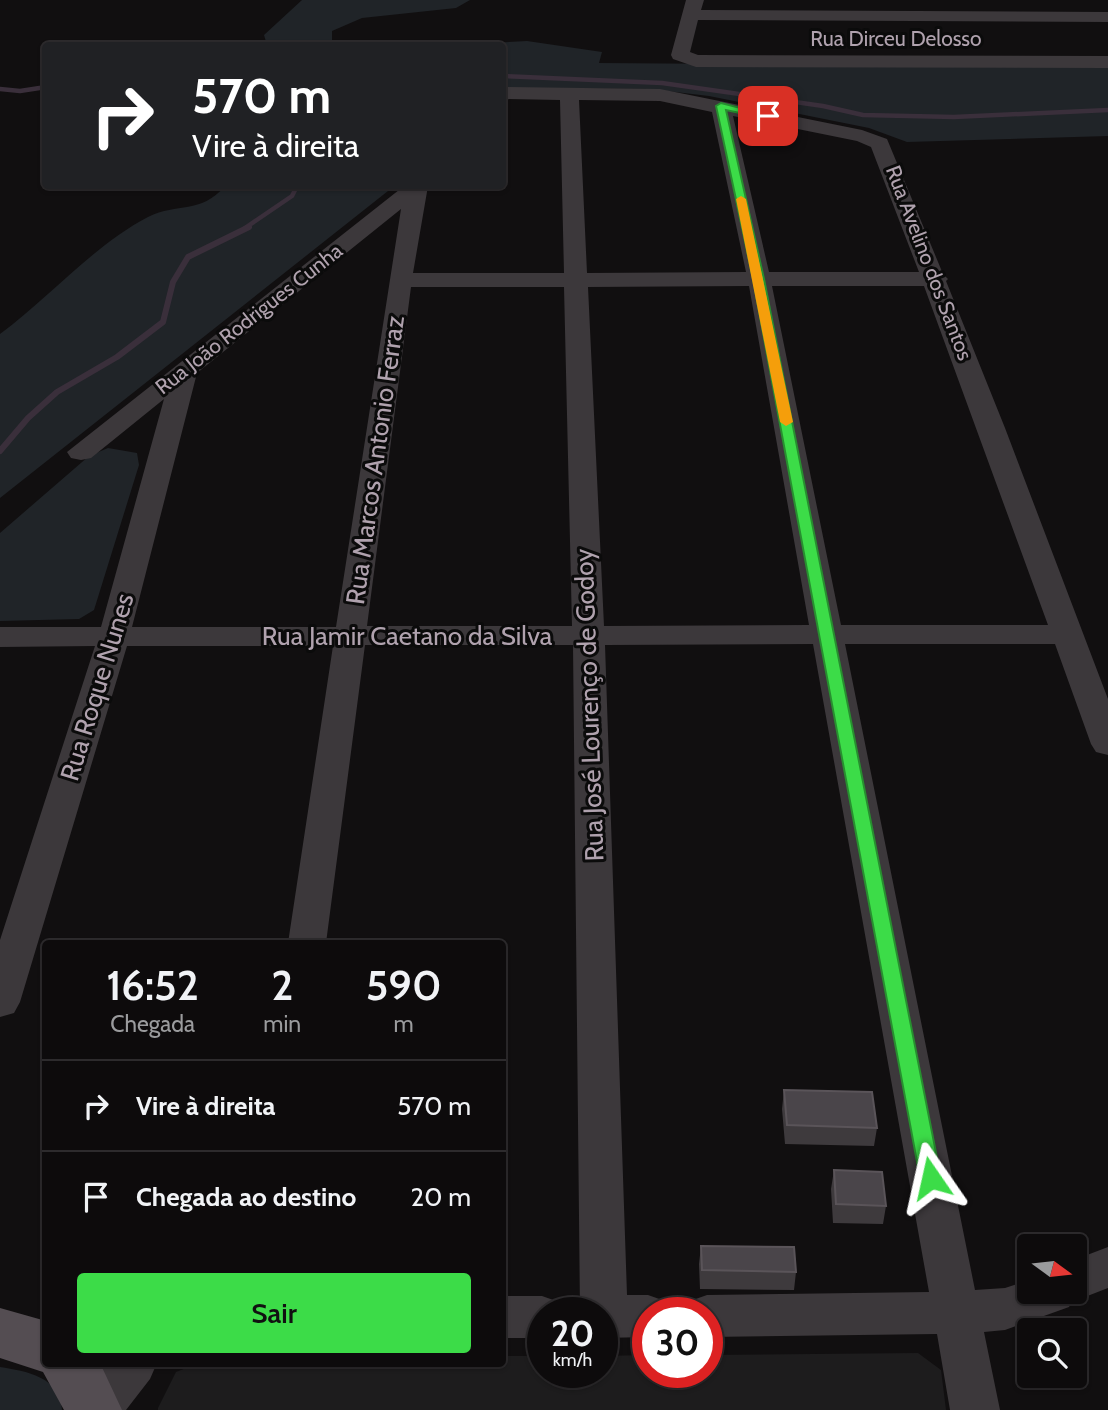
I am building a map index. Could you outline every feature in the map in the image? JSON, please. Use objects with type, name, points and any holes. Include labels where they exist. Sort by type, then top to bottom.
[{"type":"main road","points":[[0,1333],[27,1339],[42,1346]]},
{"type":"main road","points":[[70,1367],[86,1390],[93,1410]]},
{"type":"street","points":[[693,8],[1108,18]]},
{"type":"street","name":"Rua Dirceu Delosso","points":[[693,8],[680,55],[696,61],[1108,62]]},
{"type":"street","name":"Rua Avelino dos Santos","points":[[506,93],[660,95],[862,136],[880,143],[936,279],[1108,744]]},
{"type":"street","name":"Rua José Lourenço de Godoy","points":[[569,93],[588,635],[617,1297]]},
{"type":"street","points":[[721,106],[759,279],[975,1410]]},
{"type":"street","name":"Rua João Rodrigues Cunha","points":[[81,452],[412,189]]},
{"type":"street","name":"Rua Marcos Antonio Ferraz","points":[[307,940],[402,280],[390,244],[415,189]]},
{"type":"street","points":[[344,243],[390,244]]},
{"type":"street","points":[[402,280],[936,279]]},
{"type":"street","name":"Rua Roque Nunes","points":[[0,1002],[114,636],[186,369]]},
{"type":"street","name":"Rua Jamir Caetano da Silva","points":[[0,637],[1067,634]]},
{"type":"street","points":[[1087,1276],[1108,1267]]},
{"type":"street","points":[[723,1316],[956,1313],[1005,1309],[1019,1304]]},
{"type":"street","points":[[506,1317],[527,1317]]},
{"type":"street","points":[[0,1333],[42,1329]]},
{"type":"street","points":[[101,1410],[109,1394],[130,1367]]},
{"type":"shaded area","points":[[302,0],[470,0],[456,8],[362,18],[332,31],[332,42],[266,42],[264,35]]},
{"type":"shaded area","points":[[527,41],[602,52],[599,63],[1108,67],[1108,136],[907,142],[869,128],[709,96],[650,89],[506,88],[506,42]]},
{"type":"shaded area","points":[[222,189],[389,189],[0,498],[0,334],[90,257],[128,229],[148,217],[198,205]]},
{"type":"shaded area","points":[[108,448],[137,453],[139,465],[94,610],[79,619],[0,621],[0,533],[89,456]]},
{"type":"shaded area","points":[[918,1353],[941,1370],[946,1410],[158,1410],[176,1372],[189,1367],[506,1367],[506,1356],[527,1356],[527,1388],[618,1388],[618,1356],[632,1355],[632,1388],[723,1388],[723,1355]]},
{"type":"shaded area","points":[[0,1367],[31,1374],[49,1383],[56,1390],[62,1410],[0,1410]]},
{"type":"building","points":[[784,1090],[872,1092],[877,1128],[787,1125]]},
{"type":"building","points":[[834,1170],[882,1172],[886,1206],[836,1204]]},
{"type":"building","points":[[701,1246],[794,1247],[796,1272],[702,1270]]},
{"type":"waterway","points":[[506,76],[662,83],[823,106],[863,115],[954,117],[1108,110]]},
{"type":"waterway","points":[[0,89],[20,91],[42,88]]},
{"type":"waterway","points":[[245,228],[292,196],[296,189]]},
{"type":"waterway","points":[[0,451],[28,418],[57,392],[117,357],[163,322],[173,282],[188,257],[249,227]]},
{"type":"slow traffic","points":[[741,199],[786,422]]},
{"type":"route","points":[[768,116],[721,106],[759,279],[931,1178]]}]
